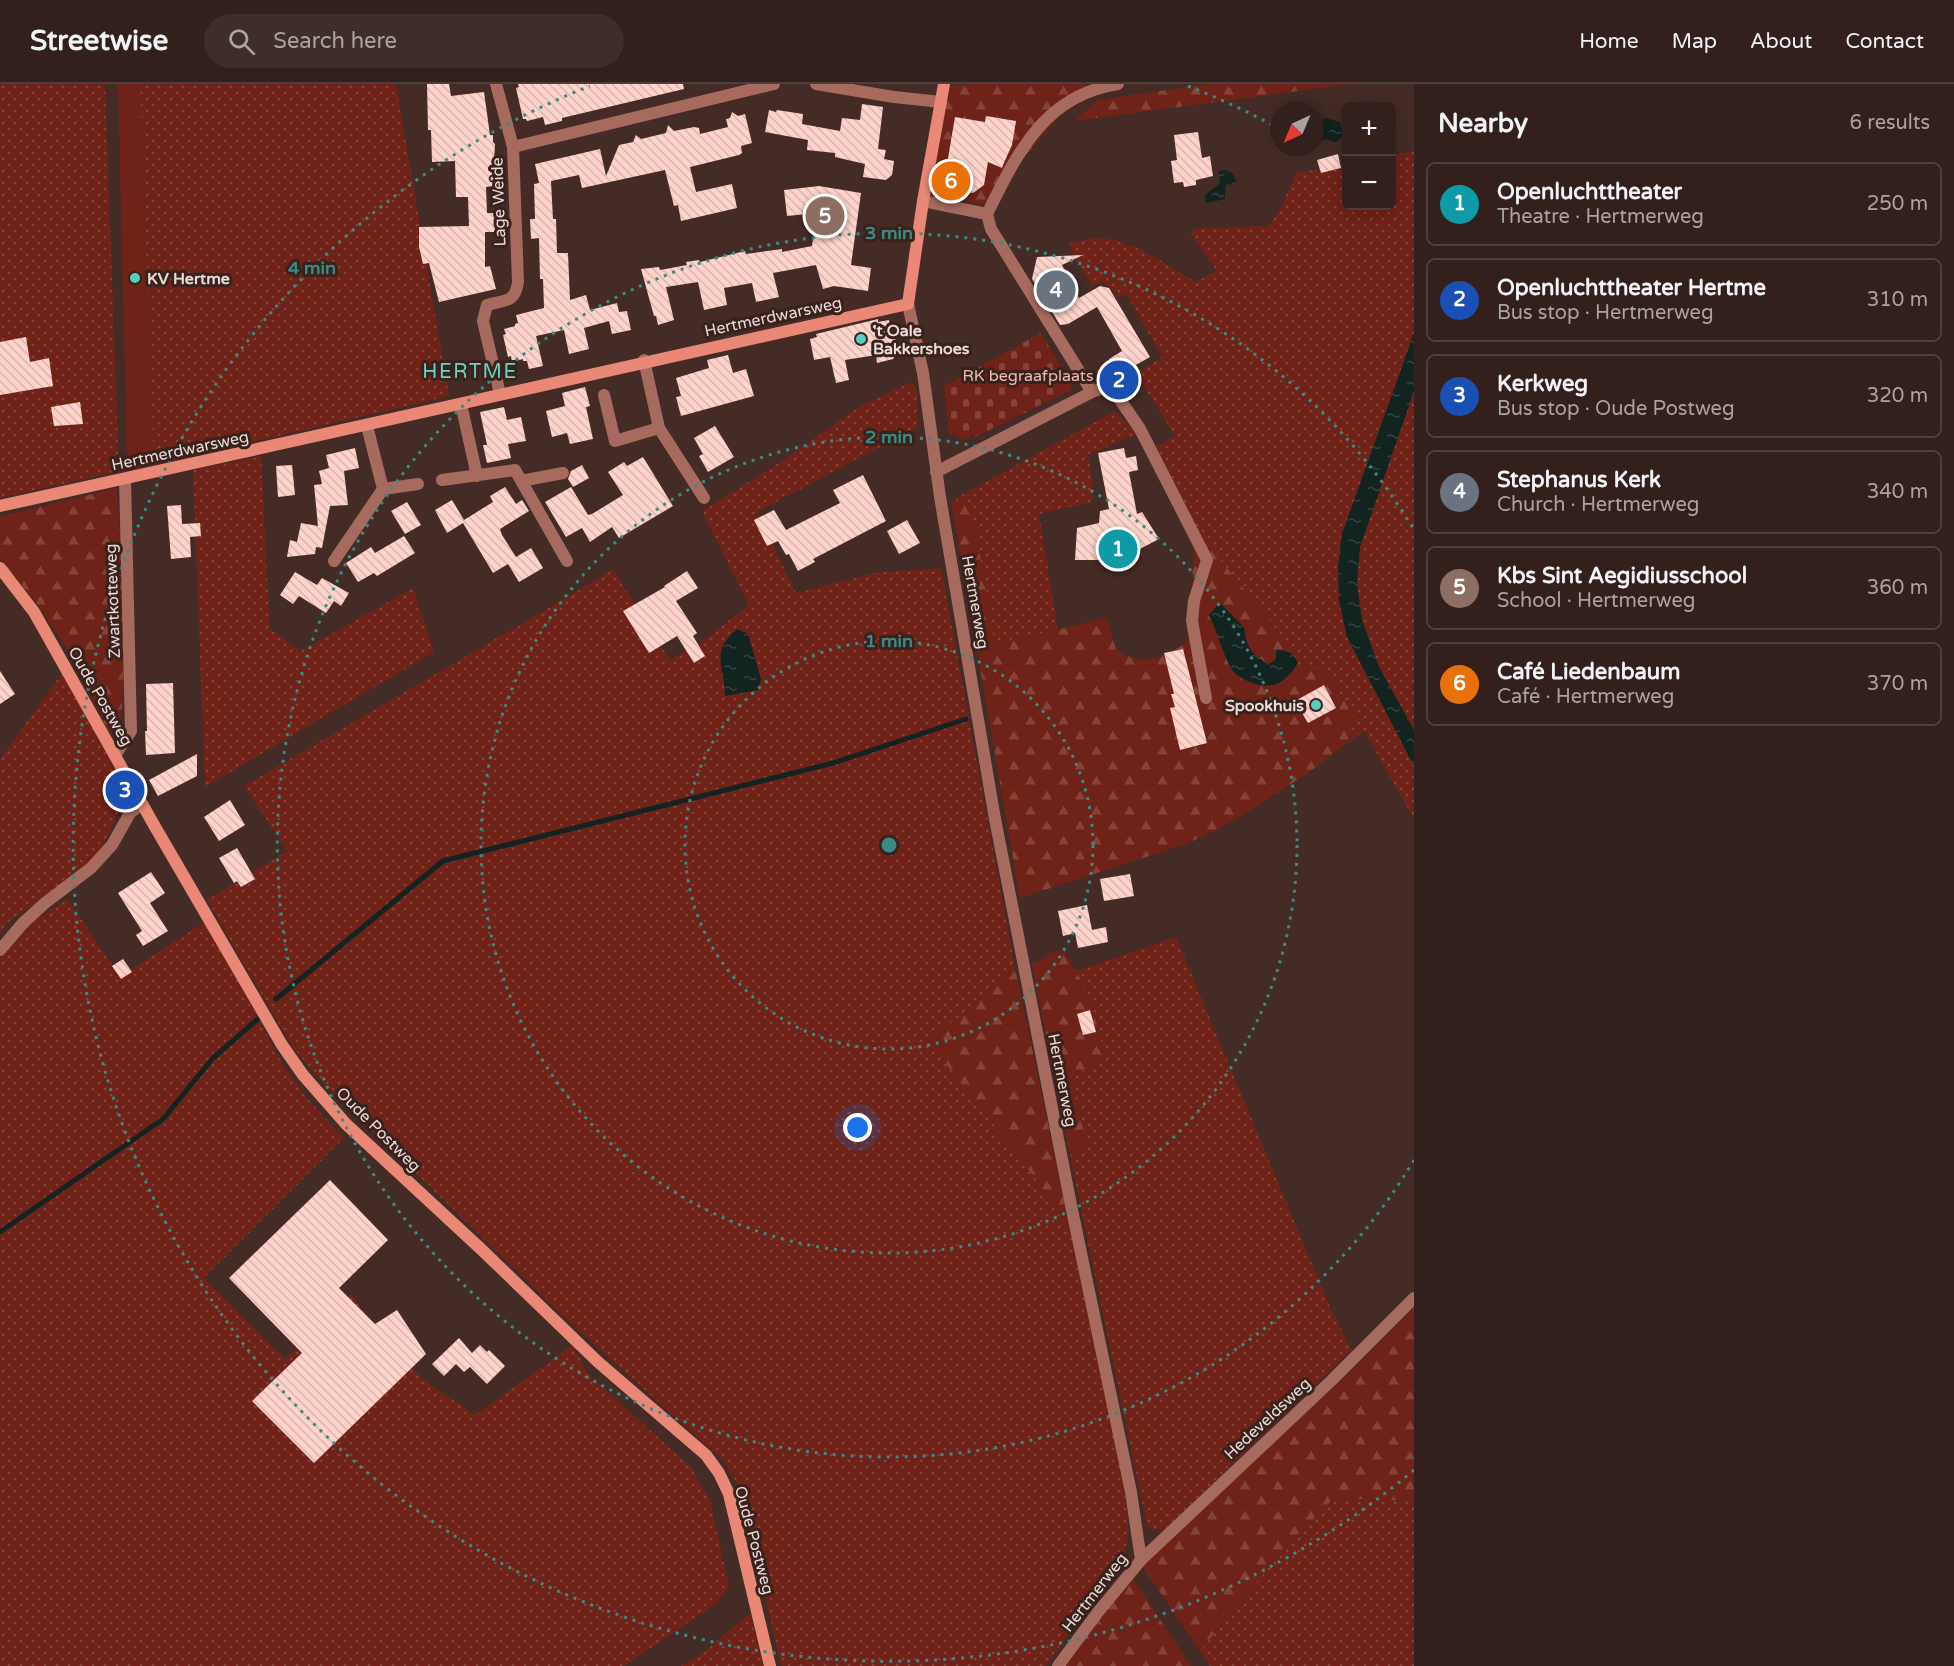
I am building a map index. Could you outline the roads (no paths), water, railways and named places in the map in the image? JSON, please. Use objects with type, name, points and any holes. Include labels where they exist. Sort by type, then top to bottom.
[{"type":"street","points":[[496,84],[513,147]]},
{"type":"street","name":"Lage Weide","points":[[500,394],[483,321],[487,305],[513,297],[518,282],[513,147],[748,87],[774,84]]},
{"type":"street","points":[[816,84],[941,102]]},
{"type":"street","name":"Hertmerweg","points":[[944,84],[923,201],[908,304],[923,373],[936,472],[995,819],[1131,1492],[1141,1560],[1058,1666]]},
{"type":"street","points":[[1092,392],[991,229],[987,214],[1016,156],[1060,105],[1091,89],[1118,84]]},
{"type":"street","points":[[923,201],[987,214]]},
{"type":"street","name":"Hertmerdwarsweg","points":[[0,506],[367,426],[644,360],[908,304]]},
{"type":"street","points":[[644,360],[659,428],[704,498]]},
{"type":"street","points":[[936,472],[1110,385],[1140,429],[1207,560],[1197,590],[1192,621],[1206,698]]},
{"type":"street","points":[[604,395],[615,441],[659,428]]},
{"type":"street","points":[[461,404],[477,476]]},
{"type":"street","points":[[367,426],[383,489]]},
{"type":"street","points":[[442,480],[515,470],[567,561]]},
{"type":"street","points":[[521,481],[563,473]]},
{"type":"street","name":"Zwartkotteweg","points":[[116,754],[131,730],[125,479]]},
{"type":"street","points":[[334,561],[383,489],[418,484]]},
{"type":"street","name":"Oude Postweg","points":[[0,568],[34,612],[282,1045],[303,1075],[346,1124],[598,1362],[706,1455],[719,1473],[729,1494],[770,1666]]},
{"type":"street","points":[[0,950],[23,923],[45,903],[91,868],[112,845],[130,813],[142,804]]},
{"type":"street","name":"Hedeveldsweg","points":[[1141,1560],[1332,1380],[1414,1298]]},
{"type":"water","points":[[1324,118],[1340,122],[1342,137],[1338,141],[1324,140]]},
{"type":"water","points":[[1225,170],[1232,173],[1237,182],[1232,185],[1226,184],[1225,199],[1206,203],[1205,195],[1219,184],[1218,172]]},
{"type":"water","points":[[1414,333],[1414,391],[1360,547],[1357,584],[1362,620],[1379,667],[1414,730],[1414,766],[1347,637],[1339,600],[1338,567],[1342,534]]},
{"type":"water","points":[[1220,603],[1244,627],[1251,651],[1268,665],[1276,659],[1276,650],[1286,651],[1294,656],[1298,663],[1283,681],[1270,685],[1256,684],[1234,672],[1209,615]]},
{"type":"water","points":[[737,629],[748,634],[761,679],[758,690],[725,696],[721,653],[728,638]]},
{"type":"waterway","points":[[276,999],[443,861],[833,763],[966,719]]},
{"type":"waterway","points":[[0,1232],[163,1119],[213,1058],[258,1019]]},
{"type":"place","name":"Café Liedenbaum","points":[[951,181]]},
{"type":"place","name":"Kbs Sint Aegidiusschool","points":[[825,216]]},
{"type":"place","name":"KV Hertme","points":[[135,278]]},
{"type":"place","name":"Stephanus Kerk","points":[[1056,290]]},
{"type":"place","name":"'t Oale Bakkershoes","points":[[861,339]]},
{"type":"place","name":"Openluchttheater Hertme","points":[[1119,380]]},
{"type":"place","name":"Openluchttheater","points":[[1118,549]]},
{"type":"place","name":"Spookhuis","points":[[1316,705]]},
{"type":"place","name":"Kerkweg","points":[[125,790]]},
{"type":"district","name":"HERTME","points":[[470,371]]},
{"type":"park label","name":"RK begraafplaats","points":[[1028,375]]}]
